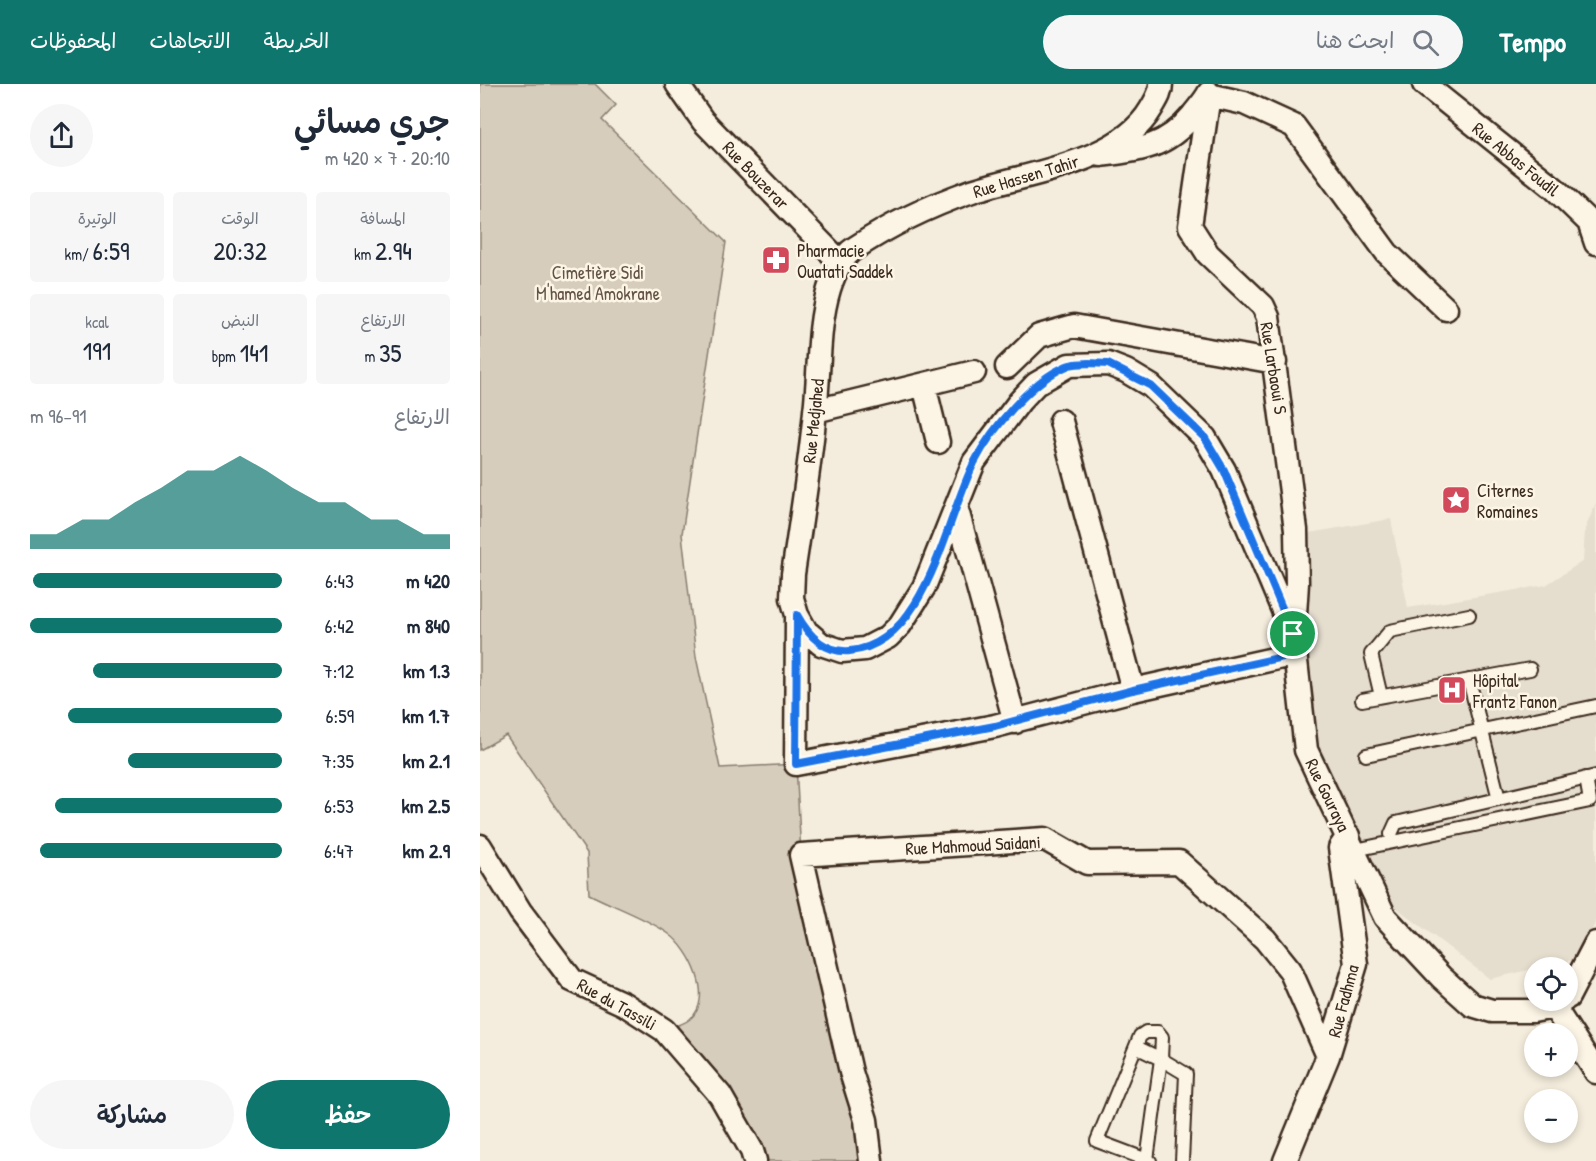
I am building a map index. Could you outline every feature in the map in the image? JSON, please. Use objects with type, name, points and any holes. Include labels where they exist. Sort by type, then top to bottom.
[{"type":"street","name":"Rue Bouzerar","points":[[677,84],[703,121],[840,262]]},
{"type":"street","name":"Rue Hassen Tahir","points":[[840,262],[867,242],[932,207],[970,192],[1090,156],[1109,147],[1146,117],[1161,92],[1161,84]]},
{"type":"street","name":"Rue Abbas Foudil","points":[[1424,84],[1555,189],[1589,222],[1596,243]]},
{"type":"street","points":[[1090,156],[1140,150],[1160,143],[1176,134],[1209,90],[1244,103],[1294,126],[1387,253],[1446,309]]},
{"type":"street","name":"Rue Larbaoui S","points":[[1209,90],[1190,225],[1208,254],[1263,306],[1268,317],[1296,530],[1295,644]]},
{"type":"street","name":"Rue Medjahed","points":[[840,262],[828,290],[820,345],[815,411],[793,574],[792,598],[797,615],[796,764],[1015,722]]},
{"type":"street","points":[[1007,367],[1039,336],[1074,326],[1097,328],[1141,340],[1275,362]]},
{"type":"street","name":"Rue Gouraya","points":[[797,615],[806,631],[821,644],[842,651],[865,649],[888,637],[911,611],[924,587],[957,510],[974,462],[1005,418],[1036,384],[1069,365],[1108,364],[1151,386],[1205,438],[1224,470],[1295,644],[1306,750],[1385,916],[1441,977],[1472,1005],[1502,1011],[1524,1011]]},
{"type":"street","points":[[815,411],[974,372]]},
{"type":"street","points":[[924,385],[938,442]]},
{"type":"street","points":[[1061,421],[1133,690]]},
{"type":"street","points":[[957,510],[1015,722],[1295,644]]},
{"type":"street","name":"Rue Mahmoud Saidani","points":[[871,1161],[866,1120],[850,1072],[801,855],[1045,839],[1087,863],[1179,862],[1265,939],[1290,970],[1328,1056]]},
{"type":"street","name":"Rue Fadhma","points":[[1285,1161],[1328,1056],[1356,964],[1340,848],[1352,843]]},
{"type":"street","name":"Rue du Tassili","points":[[480,846],[520,911],[572,980],[624,1004],[664,1030],[720,1095],[752,1151],[755,1161]]},
{"type":"street","points":[[1578,974],[1596,943]]},
{"type":"street","points":[[1567,1011],[1596,1072]]},
{"type":"lane","points":[[1381,696],[1371,654],[1389,631],[1469,615]]},
{"type":"lane","points":[[1362,700],[1530,669]]},
{"type":"lane","points":[[1469,680],[1498,799]]},
{"type":"lane","points":[[1366,755],[1596,706]]},
{"type":"lane","points":[[1352,843],[1393,842],[1590,801],[1591,777],[1396,823],[1391,834],[1393,842]]},
{"type":"lane","points":[[1146,1032],[1158,1032],[1162,1037],[1148,1161],[1097,1141],[1136,1047],[1140,1036],[1146,1032]]},
{"type":"lane","points":[[1136,1047],[1186,1074],[1182,1161]]},
{"type":"shaded area","name":"Hôpital Frantz Fanon","points":[[1596,503],[1596,922],[1577,957],[1524,957],[1524,971],[1490,979],[1389,902],[1314,749],[1303,632],[1303,534],[1391,519],[1408,608],[1546,585],[1583,561],[1585,529]]},
{"type":"green space","name":"Cimetière Sidi M'hamed Amokrane","points":[[480,84],[595,84],[616,105],[602,120],[726,242],[682,534],[696,657],[720,768],[796,764],[801,855],[871,1161],[755,1161],[664,1030],[690,1019],[697,1010],[700,999],[697,974],[685,951],[661,928],[589,894],[587,853],[506,735],[480,750]]},
{"type":"place","name":"Pharmacie Ouatati Saddek","points":[[776,260]]},
{"type":"place","name":"Citernes Romaines","points":[[1456,500]]},
{"type":"place","name":"Hôpital Frantz Fanon","points":[[1452,690]]},
{"type":"route","points":[[1108,364],[1126,371],[1151,386],[1205,438],[1224,470],[1293,634],[1296,654],[1133,690],[1015,722],[796,764],[797,615],[806,631],[821,644],[842,651],[865,649],[888,637],[911,611],[924,587],[957,510],[974,462],[1005,418],[1036,384],[1069,365],[1108,364]]}]
